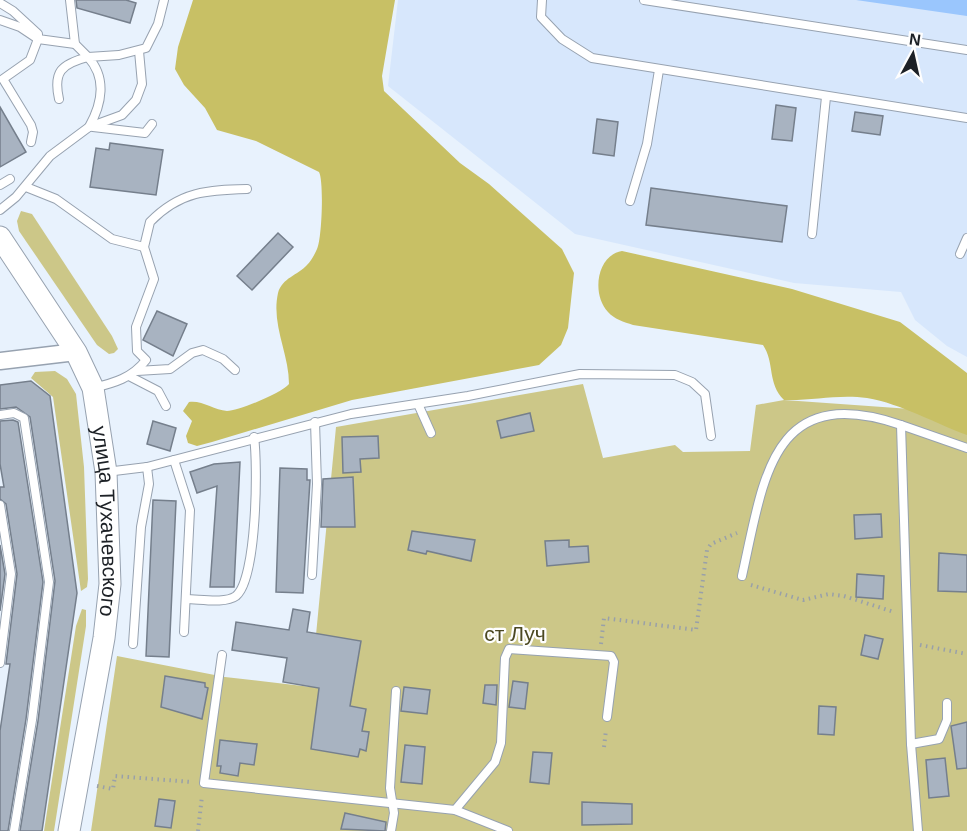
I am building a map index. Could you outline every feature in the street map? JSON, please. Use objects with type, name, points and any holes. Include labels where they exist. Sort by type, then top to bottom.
[{"type":"street","name":"улица Тухачевского","points":[[0,237],[12,262],[76,352],[93,388],[106,472],[110,584],[104,638],[69,831]]},
{"type":"street","points":[[0,361],[76,352]]},
{"type":"lane","points":[[11,0],[13,11]]},
{"type":"lane","points":[[70,0],[75,44]]},
{"type":"lane","points":[[59,99],[56,84],[60,71],[75,61],[146,48],[152,40],[164,0]]},
{"type":"lane","points":[[542,0],[541,17],[562,39],[592,58],[967,118]]},
{"type":"lane","points":[[644,0],[967,50]]},
{"type":"lane","points":[[0,3],[13,11],[38,34],[30,60],[1,77],[31,125],[32,142]]},
{"type":"lane","points":[[0,20],[20,27],[38,39],[75,44],[96,66],[102,82],[97,114],[89,127]]},
{"type":"lane","points":[[0,210],[26,187],[50,156],[89,127],[122,115],[136,100],[142,84],[139,51]]},
{"type":"lane","points":[[630,201],[647,144],[658,70]]},
{"type":"lane","points":[[812,234],[826,97]]},
{"type":"lane","points":[[89,127],[144,133],[152,124]]},
{"type":"lane","points":[[0,185],[10,179]]},
{"type":"lane","points":[[26,187],[56,199],[112,239],[144,247]]},
{"type":"lane","points":[[93,388],[120,381],[133,373],[146,360],[137,351],[136,327],[154,279],[144,247],[150,222],[158,213],[185,196],[198,191],[247,189]]},
{"type":"lane","points":[[960,254],[967,238]]},
{"type":"lane","points":[[133,373],[170,369],[192,353],[202,350],[223,358],[235,370]]},
{"type":"lane","points":[[133,373],[158,391],[166,405]]},
{"type":"lane","points":[[106,472],[147,467],[315,422],[580,374],[675,375],[692,382],[705,394],[711,436]]},
{"type":"lane","points":[[418,404],[431,433]]},
{"type":"lane","points":[[0,415],[14,413],[24,418],[49,582],[32,720],[14,831]]},
{"type":"lane","points":[[742,576],[753,527],[778,451],[799,426],[836,414],[876,417],[967,448]]},
{"type":"lane","points":[[312,575],[317,484],[315,422]]},
{"type":"lane","points":[[901,425],[911,744],[918,831]]},
{"type":"lane","points":[[186,599],[230,600],[238,594],[248,573],[252,549],[254,437]]},
{"type":"lane","points":[[174,460],[190,510],[184,632]]},
{"type":"lane","points":[[133,644],[141,527],[149,484],[147,467]]},
{"type":"lane","points":[[0,505],[11,574],[0,663]]},
{"type":"lane","points":[[455,810],[495,762],[501,743],[505,652],[516,648],[600,653],[611,656],[614,662],[607,717]]},
{"type":"lane","points":[[222,655],[204,783],[455,810],[508,831]]},
{"type":"lane","points":[[391,831],[394,805],[390,788],[396,690]]},
{"type":"lane","points":[[911,744],[939,739],[947,720],[947,703]]},
{"type":"path","points":[[600,653],[604,618],[696,630],[707,550],[711,544],[753,527]]},
{"type":"path","points":[[742,576],[750,584],[761,589],[803,600],[830,594],[907,614]]},
{"type":"path","points":[[908,642],[967,654]]},
{"type":"path","points":[[94,796],[95,786],[114,789],[115,776],[204,783],[198,831]]},
{"type":"shaded area","points":[[193,0],[395,0],[382,76],[384,91],[460,163],[489,184],[562,249],[574,273],[568,328],[561,345],[539,365],[352,400],[197,446],[188,443],[186,436],[192,421],[183,411],[189,402],[199,402],[227,411],[233,410],[250,405],[289,384],[278,328],[276,305],[278,293],[283,284],[307,265],[315,253],[319,243],[322,210],[322,186],[319,172],[256,141],[217,130],[205,108],[184,85],[175,69],[178,47]]},
{"type":"shaded area","points":[[398,0],[967,0],[967,357],[947,346],[915,320],[901,292],[794,283],[575,234],[388,86]]},
{"type":"shaded area","points":[[622,251],[792,289],[900,322],[967,373],[967,435],[905,409],[867,398],[784,400],[775,387],[767,352],[763,345],[633,325],[616,318],[603,304],[598,286],[602,267],[614,254]]},
{"type":"green space","points":[[21,211],[32,214],[112,336],[118,349],[114,353],[109,354],[97,345],[19,231],[17,221]]},
{"type":"green space","points":[[55,371],[67,379],[76,394],[84,467],[88,579],[87,587],[81,591],[53,397],[31,378],[35,372]]},
{"type":"green space","name":"ст Луч","points":[[583,384],[603,458],[675,445],[683,452],[750,451],[756,405],[784,400],[967,413],[967,831],[91,831],[117,656],[225,677],[311,687],[336,427]]},
{"type":"green space","points":[[82,609],[86,610],[86,626],[54,831],[44,831],[76,626]]},
{"type":"water","points":[[856,0],[967,0],[967,16]]},
{"type":"building","points":[[76,0],[126,0],[136,3],[130,23],[77,8]]},
{"type":"building","points":[[776,105],[796,108],[792,141],[772,139]]},
{"type":"building","points":[[0,107],[26,152],[0,167]]},
{"type":"building","points":[[855,112],[883,116],[880,135],[852,131]]},
{"type":"building","points":[[597,119],[618,122],[614,156],[593,153]]},
{"type":"building","points":[[110,143],[163,150],[156,195],[90,187],[96,148],[109,150]]},
{"type":"building","points":[[651,188],[787,206],[782,242],[646,225]]},
{"type":"building","points":[[278,233],[293,247],[252,290],[237,276]]},
{"type":"building","points":[[157,311],[187,324],[173,356],[143,340]]},
{"type":"building","points":[[31,381],[50,396],[77,593],[42,831],[20,831],[38,721],[55,581],[30,417],[16,407],[0,409],[0,385]]},
{"type":"building","points":[[530,413],[534,431],[501,438],[497,421]]},
{"type":"building","points":[[0,421],[18,422],[43,582],[26,719],[8,831],[0,831],[0,731],[10,664],[6,664],[17,574],[6,504],[0,499],[0,487],[4,487],[0,464]]},
{"type":"building","points":[[153,421],[176,428],[170,451],[147,444]]},
{"type":"building","points":[[378,436],[379,458],[360,459],[361,472],[343,473],[342,437]]},
{"type":"building","points":[[240,462],[234,587],[210,587],[217,486],[197,493],[190,472],[214,464]]},
{"type":"building","points":[[280,468],[307,469],[307,480],[310,480],[303,593],[276,592]]},
{"type":"building","points":[[353,477],[355,527],[321,527],[323,479]]},
{"type":"building","points":[[153,500],[176,501],[169,657],[146,656]]},
{"type":"building","points":[[881,514],[882,537],[855,539],[854,515]]},
{"type":"building","points":[[412,531],[475,540],[471,561],[427,551],[426,554],[408,550]]},
{"type":"building","points":[[569,540],[569,547],[588,546],[589,562],[547,566],[545,541]]},
{"type":"building","points":[[0,545],[5,574],[0,611]]},
{"type":"building","points":[[939,553],[967,555],[967,592],[938,591]]},
{"type":"building","points":[[857,574],[884,576],[883,599],[856,597]]},
{"type":"building","points":[[293,609],[310,612],[307,632],[361,641],[350,706],[366,709],[362,731],[369,732],[366,751],[360,749],[358,757],[311,749],[319,688],[283,682],[287,658],[232,650],[236,622],[289,630]]},
{"type":"building","points":[[865,635],[883,639],[878,659],[861,655]]},
{"type":"building","points":[[165,676],[205,683],[205,687],[208,688],[202,719],[161,707]]},
{"type":"building","points":[[513,681],[528,683],[525,709],[509,707]]},
{"type":"building","points":[[485,685],[497,685],[496,705],[483,703]]},
{"type":"building","points":[[404,687],[430,690],[427,714],[401,711]]},
{"type":"building","points":[[819,706],[836,707],[834,735],[818,734]]},
{"type":"building","points":[[967,722],[967,768],[957,769],[951,726]]},
{"type":"building","points":[[220,740],[257,744],[254,765],[240,763],[238,776],[220,773],[221,766],[217,766]]},
{"type":"building","points":[[405,745],[425,747],[422,784],[401,782]]},
{"type":"building","points":[[533,752],[552,753],[549,784],[530,782]]},
{"type":"building","points":[[945,758],[949,796],[929,798],[926,760]]},
{"type":"building","points":[[159,799],[175,801],[171,828],[155,826]]},
{"type":"building","points":[[582,802],[632,804],[632,824],[582,825]]},
{"type":"building","points":[[345,813],[386,822],[385,831],[341,829]]}]
